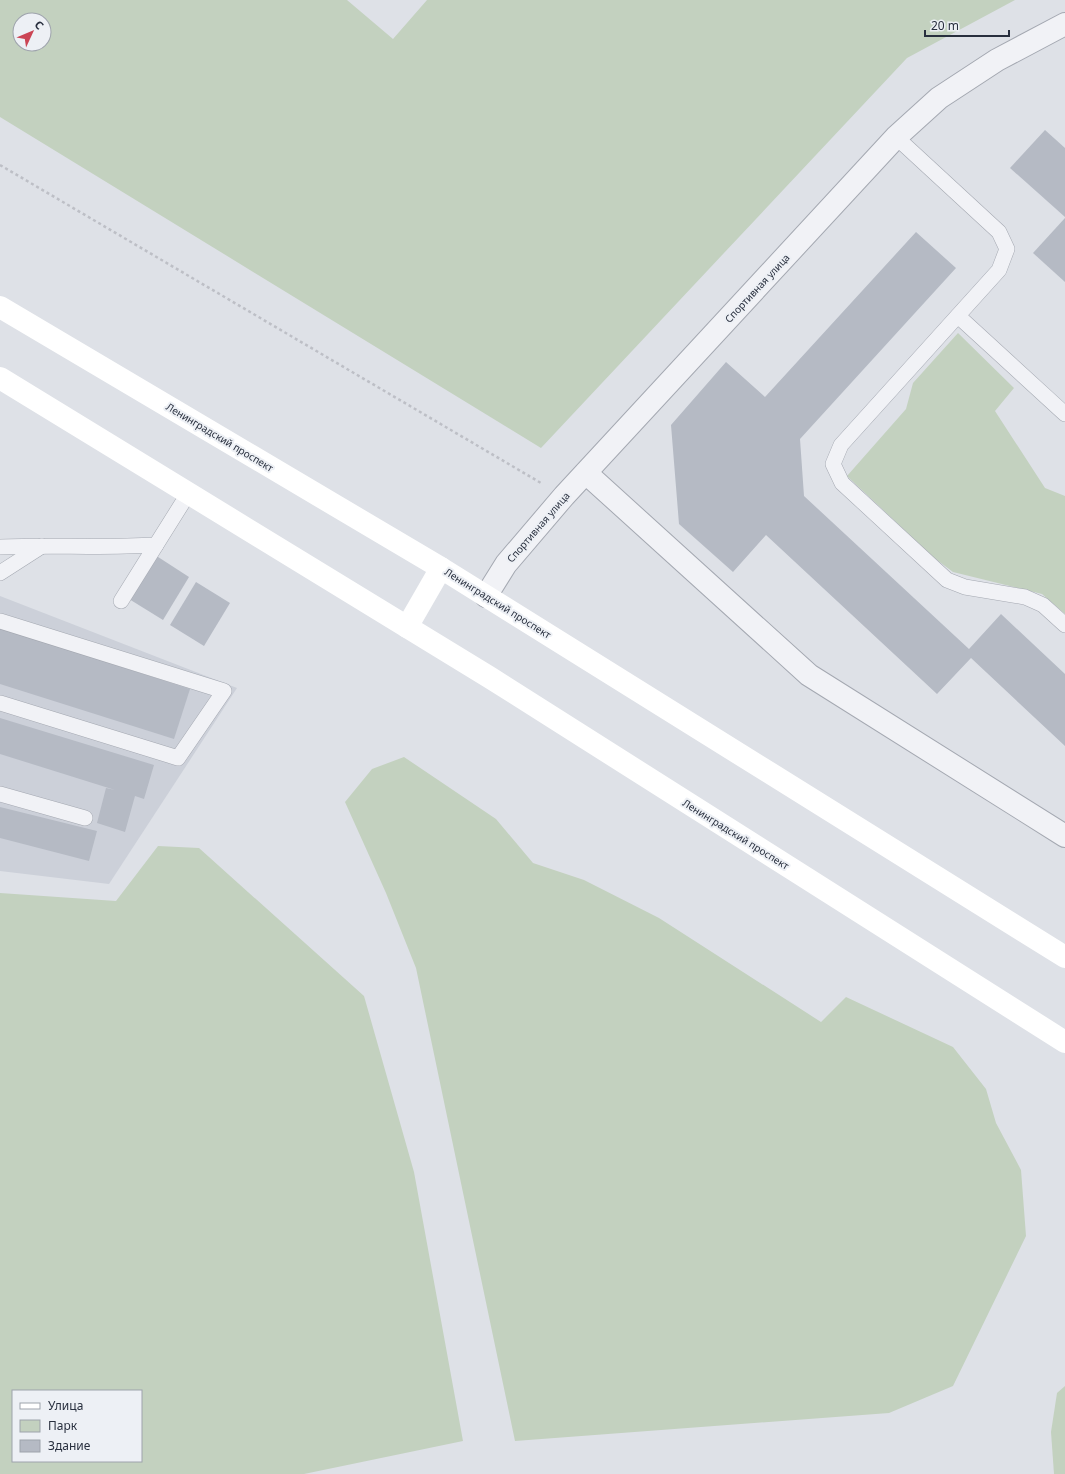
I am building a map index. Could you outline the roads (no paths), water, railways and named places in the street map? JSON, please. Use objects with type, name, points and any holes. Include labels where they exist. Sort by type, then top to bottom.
[{"type":"main road","name":"Ленинградский проспект","points":[[0,307],[441,568],[1065,957]]},
{"type":"main road","name":"Ленинградский проспект","points":[[0,378],[489,677],[1065,1042]]},
{"type":"main road","name":"Ленинградский проспект","points":[[407,627],[441,568]]},
{"type":"street","name":"Спортивная улица","points":[[486,596],[506,564],[564,496],[896,137],[939,98],[997,60],[1065,24]]},
{"type":"street","points":[[586,473],[809,676],[1065,836]]},
{"type":"lane","points":[[896,137],[999,232],[1007,249],[999,270],[841,445],[833,464],[842,483],[947,580],[965,587],[1025,598],[1043,605],[1065,625]]},
{"type":"lane","points":[[958,316],[1065,414]]},
{"type":"lane","points":[[122,600],[188,494]]},
{"type":"lane","points":[[0,547],[42,545],[117,547],[156,545]]},
{"type":"lane","points":[[0,573],[42,545]]},
{"type":"lane","points":[[0,621],[224,691],[178,758],[0,703]]},
{"type":"lane","points":[[0,794],[85,818]]}]
